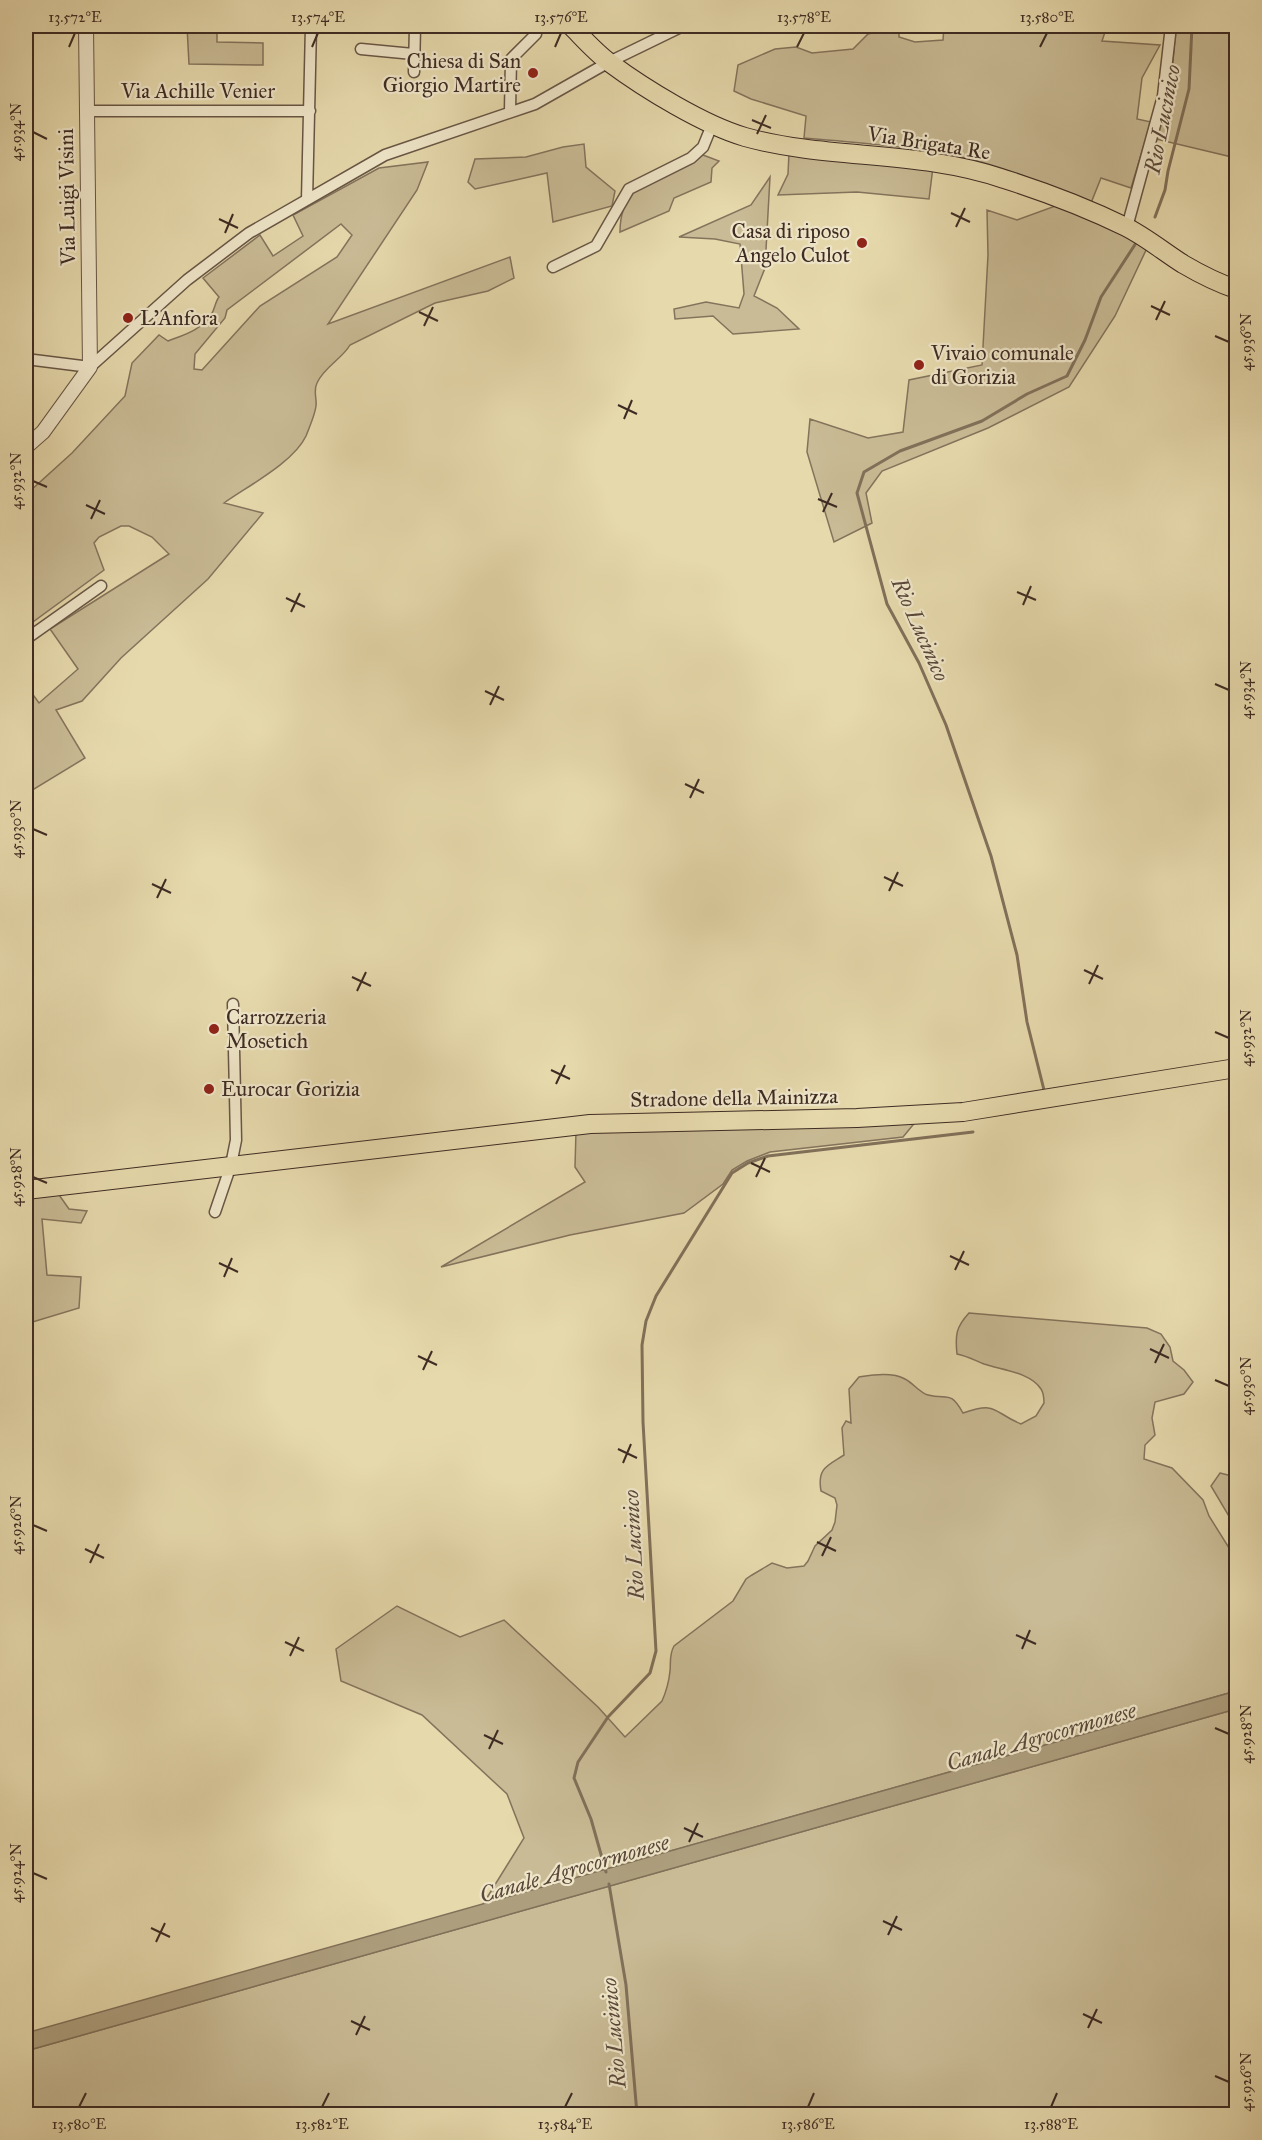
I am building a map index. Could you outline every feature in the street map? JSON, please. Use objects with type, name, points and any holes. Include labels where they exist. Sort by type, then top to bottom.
[{"type":"main road","name":"Via Brigata Re","points":[[571,26],[609,62],[653,92],[712,125],[745,137],[786,145],[941,163],[991,175],[1066,201],[1134,232],[1184,264],[1236,290]]},
{"type":"main road","name":"Stradone della Mainizza","points":[[26,1190],[590,1124],[857,1118],[963,1112],[1236,1068]]},
{"type":"street","name":"Via Luigi Visini","points":[[86,26],[90,367]]},
{"type":"street","points":[[307,200],[310,26]]},
{"type":"street","points":[[414,72],[415,26]]},
{"type":"street","points":[[510,111],[511,59],[536,34],[537,26]]},
{"type":"street","points":[[26,447],[43,432],[90,367],[187,280],[249,233],[385,155],[535,104],[609,62],[683,26]]},
{"type":"street","points":[[1134,232],[1164,96],[1171,26]]},
{"type":"street","points":[[361,49],[413,54]]},
{"type":"street","name":"Via Achille Venier","points":[[87,111],[310,111]]},
{"type":"street","points":[[553,267],[596,246],[629,189],[691,158],[703,147],[712,125]]},
{"type":"street","points":[[26,359],[90,367]]},
{"type":"street","points":[[26,636],[29,637],[101,586]]},
{"type":"street","points":[[215,1212],[231,1165],[236,1140],[233,1004]]},
{"type":"shaded area","points":[[187,26],[217,26],[217,42],[263,43],[263,65],[189,64]]},
{"type":"shaded area","points":[[880,26],[899,26],[899,37],[915,42],[943,40],[944,26],[1107,26],[1102,41],[1160,45],[1142,78],[1137,119],[1151,122],[1131,188],[1101,178],[1091,203],[1022,175],[969,159],[896,147],[804,138],[806,116],[751,99],[734,91],[738,65],[775,49],[796,47],[812,53],[853,49],[868,34],[880,31]]},
{"type":"shaded area","points":[[1176,26],[1236,26],[1236,158],[1156,139],[1170,93]]},
{"type":"shaded area","points":[[584,144],[586,167],[615,191],[612,206],[553,222],[547,173],[475,189],[468,182],[475,159],[526,157]]},
{"type":"shaded area","points":[[789,153],[933,167],[929,199],[857,192],[778,195],[788,174]]},
{"type":"shaded area","points":[[703,155],[719,161],[712,168],[711,182],[674,198],[669,211],[620,232],[623,211],[637,189]]},
{"type":"shaded area","points":[[428,162],[417,190],[328,324],[510,257],[514,278],[488,291],[435,303],[350,345],[324,372],[316,386],[316,406],[313,417],[300,446],[281,464],[224,503],[263,513],[208,579],[121,658],[82,701],[56,710],[85,758],[26,794],[26,685],[39,703],[78,669],[50,629],[169,554],[152,537],[129,526],[121,526],[99,537],[94,543],[104,570],[26,627],[26,499],[29,492],[72,453],[125,396],[132,363],[159,335],[168,341],[181,336],[197,328],[211,315],[219,297],[203,278],[260,235],[273,256],[303,236],[293,215],[379,168]],"holes":[[[341,224],[352,235],[337,257],[260,306],[202,370],[194,369],[195,354],[225,318],[227,310]]]},
{"type":"shaded area","points":[[770,177],[765,268],[754,296],[777,308],[799,329],[733,334],[713,316],[675,319],[674,309],[706,302],[739,308],[744,294],[740,244],[715,239],[679,237],[751,205]]},
{"type":"shaded area","points":[[1058,205],[1123,231],[1147,248],[1115,316],[1069,387],[988,428],[882,471],[866,493],[872,523],[834,542],[807,452],[810,419],[868,438],[903,432],[909,380],[982,365],[988,255],[987,210],[1017,220]]},
{"type":"shaded area","points":[[917,1120],[903,1137],[770,1152],[747,1161],[732,1170],[723,1184],[684,1213],[570,1235],[441,1267],[585,1182],[575,1167],[576,1131]]},
{"type":"shaded area","points":[[57,1192],[69,1209],[87,1211],[81,1223],[42,1219],[47,1275],[81,1277],[79,1308],[26,1324],[26,1196]]},
{"type":"shaded area","points":[[969,1313],[1147,1328],[1161,1334],[1170,1347],[1173,1361],[1193,1382],[1184,1394],[1155,1402],[1152,1418],[1155,1435],[1145,1445],[1144,1459],[1172,1468],[1203,1500],[1209,1516],[1236,1559],[1236,1691],[483,1904],[524,1838],[507,1794],[422,1715],[341,1681],[336,1649],[397,1606],[460,1637],[504,1620],[598,1707],[625,1737],[662,1701],[668,1683],[674,1646],[733,1601],[746,1579],[752,1575],[772,1563],[787,1568],[804,1566],[815,1546],[832,1530],[837,1505],[835,1498],[821,1491],[821,1477],[825,1468],[844,1455],[842,1428],[846,1421],[851,1423],[849,1389],[859,1377],[894,1375],[900,1377],[925,1394],[948,1397],[955,1401],[963,1413],[989,1408],[1021,1424],[1036,1416],[1044,1403],[1042,1390],[1036,1383],[1015,1372],[957,1354],[957,1332]]},
{"type":"shaded area","points":[[1220,1473],[1236,1477],[1236,1528],[1211,1486]]},
{"type":"shaded area","points":[[1236,1691],[1236,1709],[26,2051],[26,2033]]},
{"type":"shaded area","points":[[1236,1709],[1236,2114],[26,2114],[26,2051]]},
{"type":"waterway","name":"Rio Lucinico","points":[[1155,217],[1165,190],[1189,89],[1192,26]]},
{"type":"waterway","name":"Rio Lucinico","points":[[1044,1090],[1027,1022],[1017,955],[991,856],[946,725],[919,663],[887,604],[857,493],[864,472],[900,451],[982,421],[1027,394],[1067,376],[1085,340],[1101,297],[1136,243]]},
{"type":"waterway","name":"Rio Lucinico","points":[[606,1872],[591,1819],[574,1778],[578,1762],[608,1717],[650,1673],[656,1651],[643,1422],[642,1345],[646,1321],[656,1296],[732,1173],[748,1163],[768,1156],[973,1132]]},
{"type":"waterway","name":"Rio Lucinico","points":[[609,1884],[626,1985],[637,2114]]},
{"type":"place","name":"Chiesa di San Giorgio Martire","points":[[533,73]]},
{"type":"place","name":"Casa di riposo Angelo Culot","points":[[862,243]]},
{"type":"place","name":"L'Anfora","points":[[128,318]]},
{"type":"place","name":"Vivaio comunale di Gorizia","points":[[919,365]]},
{"type":"place","name":"Carrozzeria Mosetich","points":[[214,1029]]},
{"type":"place","name":"Eurocar Gorizia","points":[[209,1089]]},
{"type":"water label","name":"Canale Agrocormonese","points":[[1041,1736]]},
{"type":"water label","name":"Canale Agrocormonese","points":[[574,1868]]}]
